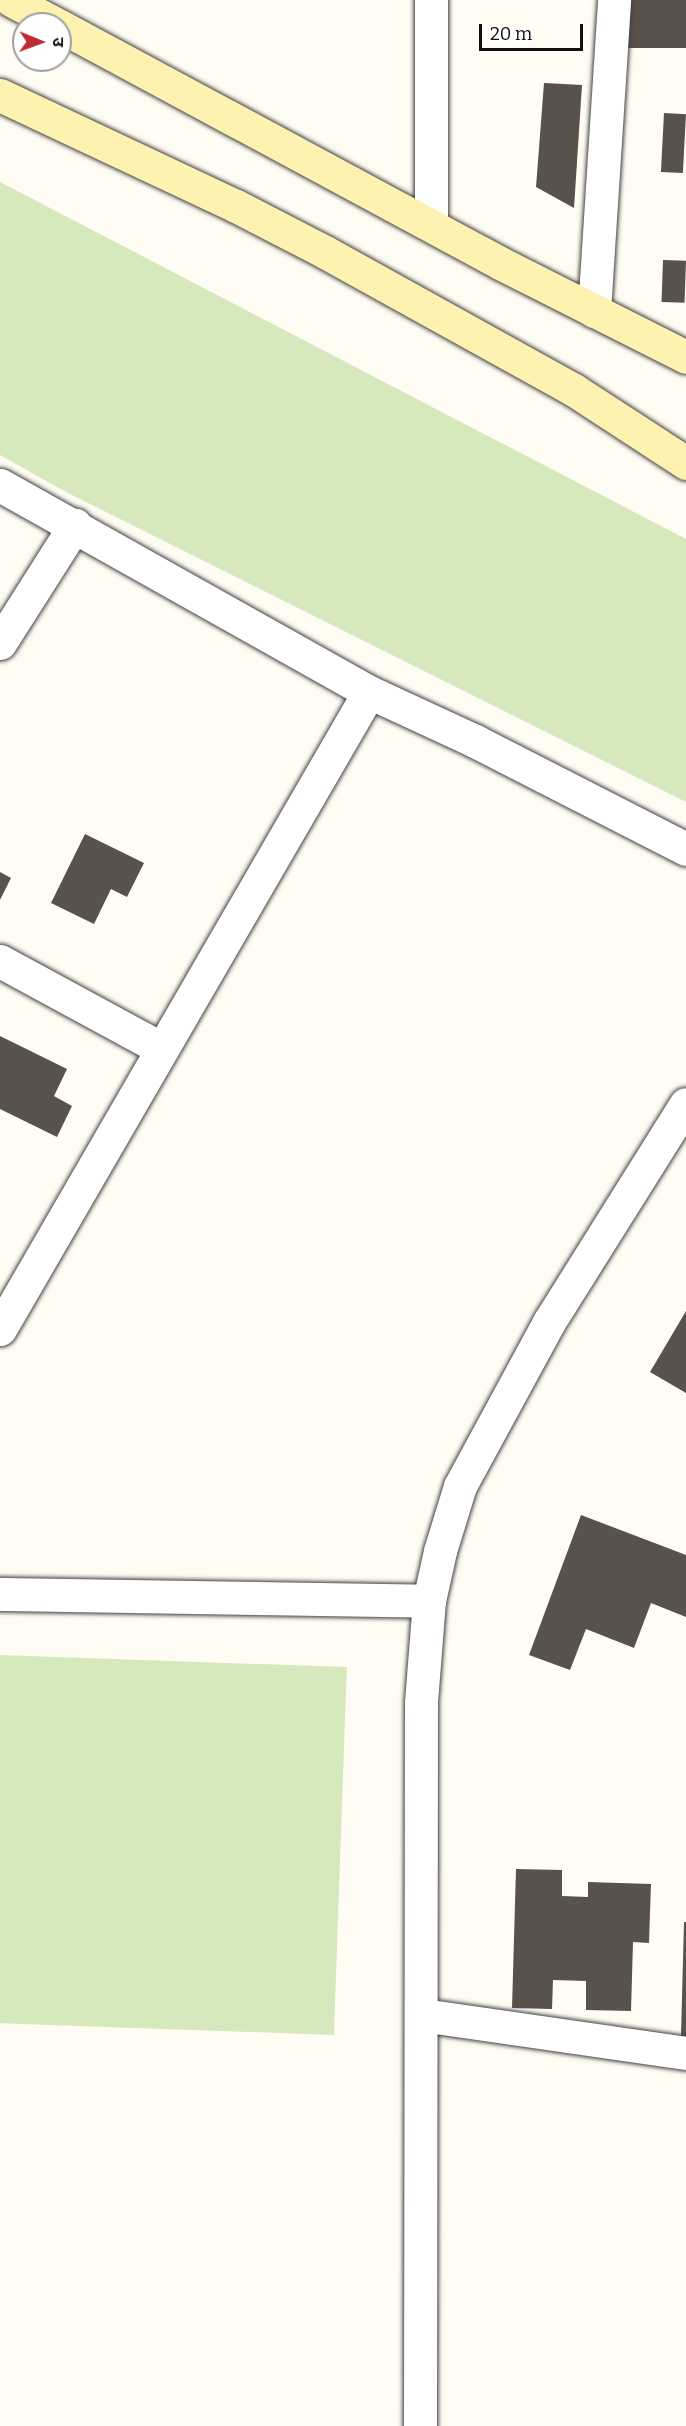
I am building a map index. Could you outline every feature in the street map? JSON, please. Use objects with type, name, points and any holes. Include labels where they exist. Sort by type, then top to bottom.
[{"type":"street","points":[[11,0],[34,12]]},
{"type":"street","points":[[431,0],[431,225]]},
{"type":"street","points":[[594,310],[614,0]]},
{"type":"street","points":[[72,32],[431,225],[686,357]]},
{"type":"street","points":[[0,95],[161,170],[325,252],[574,390],[686,463]]},
{"type":"street","points":[[0,485],[75,525],[369,692],[486,746],[686,849]]},
{"type":"street","points":[[0,643],[75,525]]},
{"type":"street","points":[[0,1329],[369,692]]},
{"type":"street","points":[[0,961],[162,1049]]},
{"type":"street","points":[[420,2426],[421,1702],[429,1601],[440,1551],[460,1486],[549,1322],[682,1120]]},
{"type":"street","points":[[0,1594],[429,1601]]},
{"type":"street","points":[[422,2015],[686,2053]]},
{"type":"green space","points":[[0,182],[686,539],[686,802],[64,491],[0,455]]},
{"type":"green space","points":[[0,1655],[347,1667],[334,2035],[0,2023]]},
{"type":"building","points":[[621,0],[686,0],[686,48],[621,48]]},
{"type":"building","points":[[544,83],[582,85],[574,208],[536,187]]},
{"type":"building","points":[[664,113],[686,114],[683,173],[661,172]]},
{"type":"building","points":[[663,260],[686,261],[685,303],[662,302]]},
{"type":"building","points":[[85,834],[144,863],[127,897],[111,889],[94,924],[51,903]]},
{"type":"building","points":[[0,872],[11,878],[0,900]]},
{"type":"building","points":[[0,1036],[67,1069],[54,1096],[72,1106],[57,1137],[0,1109]]},
{"type":"building","points":[[686,1311],[686,1393],[650,1372]]},
{"type":"building","points":[[581,1515],[686,1555],[686,1617],[651,1603],[634,1648],[586,1629],[570,1670],[529,1655]]},
{"type":"building","points":[[516,1869],[562,1870],[562,1896],[588,1897],[588,1882],[651,1884],[649,1943],[633,1942],[631,2011],[586,2010],[586,1981],[553,1980],[552,2009],[512,2008]]},
{"type":"building","points":[[684,1922],[686,1922],[686,2037],[681,2036]]}]
